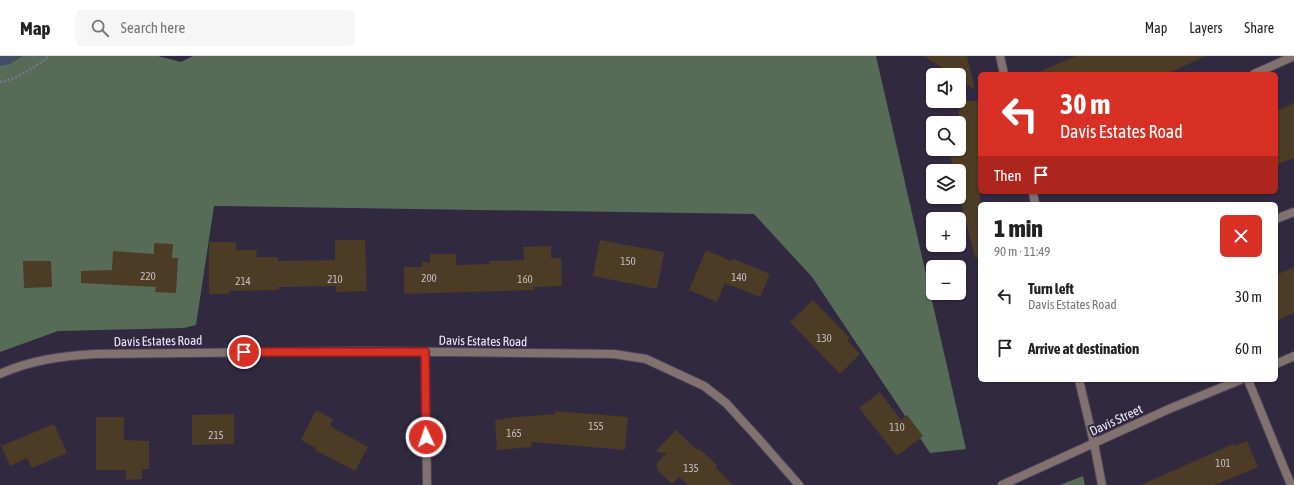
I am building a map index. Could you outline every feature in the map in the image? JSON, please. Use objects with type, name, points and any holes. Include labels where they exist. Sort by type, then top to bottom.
[{"type":"street","points":[[1000,56],[1004,72]]},
{"type":"street","points":[[1258,72],[1294,56]]},
{"type":"street","points":[[1278,218],[1294,212]]},
{"type":"street","points":[[425,352],[427,485]]},
{"type":"street","name":"Davis Estates Road","points":[[0,374],[14,367],[59,356],[95,354],[425,352],[577,352],[614,354],[646,359],[704,386],[726,403],[799,485]]},
{"type":"street","points":[[1278,363],[1294,356]]},
{"type":"street","points":[[1079,382],[1102,485]]},
{"type":"street","name":"Davis Street","points":[[1002,485],[1169,409],[1235,382]]},
{"type":"street","points":[[1249,382],[1291,485]]},
{"type":"path","points":[[0,82],[8,81],[40,64],[49,56]]},
{"type":"green space","points":[[0,56],[158,56],[181,62],[193,56],[876,56],[926,274],[926,300],[932,300],[966,449],[930,453],[812,277],[754,214],[214,206],[196,325],[184,328],[58,331],[0,352]]},
{"type":"green space","points":[[1083,476],[1085,485],[1060,485]]},
{"type":"water","points":[[0,56],[23,56],[10,64],[0,66]]},
{"type":"building","points":[[924,56],[967,56],[975,90],[966,84],[966,68],[942,68]]},
{"type":"building","points":[[1076,56],[1206,56],[1171,72],[1039,72]]},
{"type":"building","points":[[966,101],[977,101],[978,194],[980,194],[980,202],[978,202],[978,257],[975,258],[966,223],[966,212],[963,212],[961,204],[966,204],[966,164],[952,164],[951,156],[966,156],[966,116],[959,116],[959,108],[966,108]]},
{"type":"building","points":[[1294,103],[1294,158],[1278,164],[1278,110]]},
{"type":"building","points":[[335,240],[365,240],[367,291],[336,292],[336,286],[279,287],[279,290],[229,291],[229,294],[209,294],[209,242],[236,242],[236,250],[257,250],[256,257],[278,257],[278,261],[335,260]]},
{"type":"building","points":[[600,240],[664,252],[657,289],[593,276]]},
{"type":"building","points":[[154,243],[173,244],[172,258],[178,258],[176,293],[155,292],[156,287],[81,283],[81,271],[112,270],[113,251],[154,254]]},
{"type":"building","points":[[551,246],[551,258],[561,258],[562,286],[534,287],[534,290],[404,294],[404,267],[422,267],[422,262],[430,263],[430,254],[456,254],[456,265],[490,264],[489,261],[524,260],[523,247]]},
{"type":"building","points":[[706,250],[731,261],[732,258],[770,274],[760,297],[725,283],[717,302],[689,290]]},
{"type":"building","points":[[23,261],[51,261],[52,287],[24,288]]},
{"type":"building","points":[[1294,267],[1294,313],[1278,320],[1278,274]]},
{"type":"building","points":[[813,300],[850,338],[847,340],[860,354],[840,374],[790,322]]},
{"type":"building","points":[[880,392],[901,420],[907,415],[923,436],[897,456],[859,408]]},
{"type":"building","points":[[316,410],[333,419],[330,426],[368,447],[355,471],[315,450],[316,448],[301,440]]},
{"type":"building","points":[[555,411],[628,417],[625,450],[531,442],[532,447],[497,450],[495,420],[555,414]]},
{"type":"building","points":[[234,414],[234,444],[192,445],[192,415]]},
{"type":"building","points":[[96,417],[124,417],[124,440],[149,441],[149,469],[142,469],[142,479],[126,480],[126,470],[96,470]]},
{"type":"building","points":[[54,424],[67,453],[32,468],[27,458],[10,466],[1,446]]},
{"type":"building","points":[[676,430],[697,450],[698,448],[717,465],[715,467],[733,485],[688,485],[679,477],[672,484],[657,470],[657,463],[667,453],[655,452]]},
{"type":"building","points":[[1247,441],[1258,467],[1244,473],[1214,485],[1141,485],[1233,444],[1234,446]]},
{"type":"route","points":[[244,352],[425,352],[426,437]]}]
